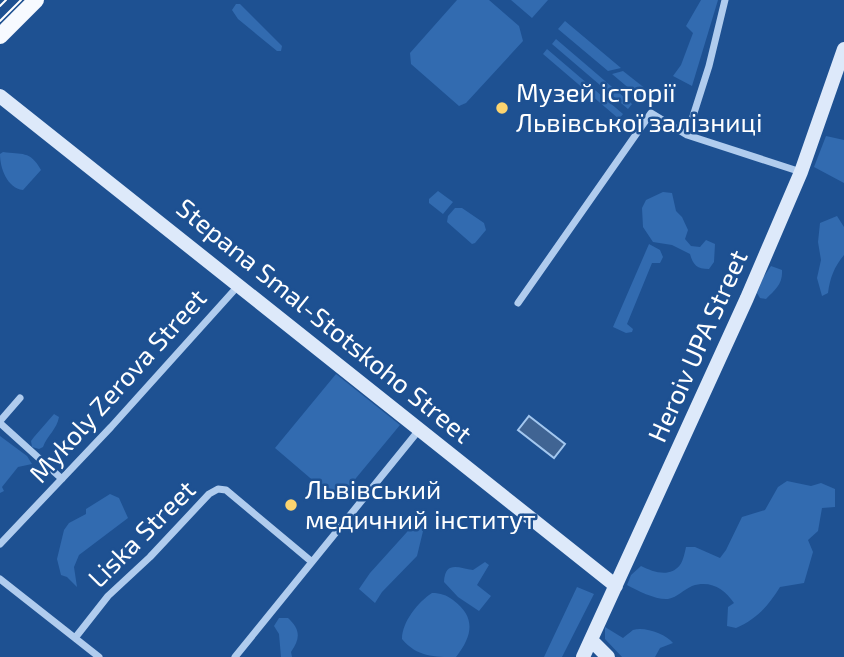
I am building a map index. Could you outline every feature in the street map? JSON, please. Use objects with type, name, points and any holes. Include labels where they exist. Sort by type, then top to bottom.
[{"type":"main road","points":[[0,36],[36,0]]},
{"type":"street","points":[[687,135],[725,0]]},
{"type":"street","name":"Heroiv UPA Street","points":[[583,657],[704,395],[801,172],[839,77],[844,49]]},
{"type":"street","name":"Stepana Smal-Stotskoho Street","points":[[0,96],[616,586]]},
{"type":"street","points":[[518,303],[651,113],[687,135],[801,172]]},
{"type":"street","name":"Mykoly Zerova Street","points":[[0,544],[62,480],[238,286]]},
{"type":"street","points":[[20,398],[0,422],[62,480]]},
{"type":"street","points":[[236,657],[419,430]]},
{"type":"street","name":"Liska Street","points":[[75,638],[108,596],[150,557],[209,494],[218,489],[226,490],[313,562]]},
{"type":"street","points":[[0,579],[99,657]]},
{"type":"street","points":[[591,640],[608,657]]},
{"type":"shaded area","points":[[457,0],[489,0],[519,26],[523,41],[466,103],[459,106],[411,64],[410,53]]},
{"type":"shaded area","points":[[511,0],[548,0],[532,18]]},
{"type":"shaded area","points":[[701,0],[718,0],[692,86],[673,76],[681,65],[693,33],[686,26]]},
{"type":"shaded area","points":[[236,4],[240,4],[282,46],[281,51],[277,51],[238,19],[232,10]]},
{"type":"shaded area","points":[[565,21],[621,68],[608,71],[558,29]]},
{"type":"shaded area","points":[[556,39],[632,104],[628,109],[552,44]]},
{"type":"shaded area","points":[[547,49],[623,114],[619,119],[543,54]]},
{"type":"shaded area","points":[[623,71],[651,93],[644,101],[612,74]]},
{"type":"shaded area","points":[[826,136],[844,140],[844,183],[814,167]]},
{"type":"shaded area","points":[[3,152],[29,156],[41,170],[23,190],[13,186],[3,171],[0,154]]},
{"type":"shaded area","points":[[438,191],[453,202],[443,214],[429,203],[429,199]]},
{"type":"shaded area","points":[[663,192],[672,193],[676,211],[688,230],[685,239],[691,246],[700,247],[706,240],[715,244],[714,262],[709,269],[696,266],[690,254],[672,245],[653,242],[643,227],[642,208],[646,200]]},
{"type":"shaded area","points":[[455,208],[462,208],[484,223],[486,230],[475,243],[472,244],[447,222],[448,216]]},
{"type":"shaded area","points":[[837,216],[844,227],[844,255],[833,273],[828,293],[822,296],[817,278],[821,260],[818,242],[820,223]]},
{"type":"shaded area","points":[[649,244],[660,250],[663,257],[660,263],[652,263],[627,324],[633,329],[632,332],[626,333],[613,327]]},
{"type":"shaded area","points":[[771,266],[782,270],[781,279],[766,299],[760,298],[757,293]]},
{"type":"shaded area","points":[[336,374],[400,425],[337,501],[275,448]]},
{"type":"shaded area","points":[[54,414],[59,417],[58,421],[43,447],[32,447],[31,441]]},
{"type":"shaded area","points":[[529,416],[565,444],[554,458],[518,430]]},
{"type":"shaded area","points":[[0,436],[27,456],[32,464],[18,467],[2,487],[4,491],[0,493]]},
{"type":"shaded area","points":[[787,481],[811,486],[821,483],[835,489],[835,507],[822,508],[818,531],[808,540],[813,552],[804,583],[780,587],[766,606],[750,620],[736,628],[727,626],[728,607],[734,603],[721,590],[711,585],[692,586],[675,597],[663,599],[627,585],[631,575],[641,566],[661,573],[676,569],[682,561],[686,547],[695,547],[720,558],[742,517],[765,510],[778,487]]},
{"type":"shaded area","points":[[110,494],[119,498],[128,518],[79,555],[74,567],[77,587],[61,575],[57,559],[64,530],[69,523],[86,514],[86,509]]},
{"type":"shaded area","points":[[416,522],[424,527],[417,556],[382,592],[375,603],[359,589]]},
{"type":"shaded area","points":[[485,562],[489,565],[477,585],[491,596],[479,611],[458,597],[444,582],[450,568],[473,570]]},
{"type":"shaded area","points":[[577,587],[594,594],[562,657],[544,657]]},
{"type":"shaded area","points":[[432,593],[453,600],[469,620],[469,634],[456,657],[420,653],[402,639],[412,613]]},
{"type":"shaded area","points":[[279,618],[288,618],[297,630],[298,638],[291,652],[292,657],[281,657],[279,634],[274,626]]},
{"type":"shaded area","points":[[605,627],[623,638],[633,630],[649,630],[673,643],[660,648],[655,657],[622,657],[605,639]]},
{"type":"tram line","points":[[0,6],[6,0]]},
{"type":"tram line","points":[[0,21],[21,0]]},
{"type":"place","name":"Музей історії Львівської залізниці","points":[[502,108]]},
{"type":"place","name":"Львівський медичний інститут","points":[[291,505]]}]
